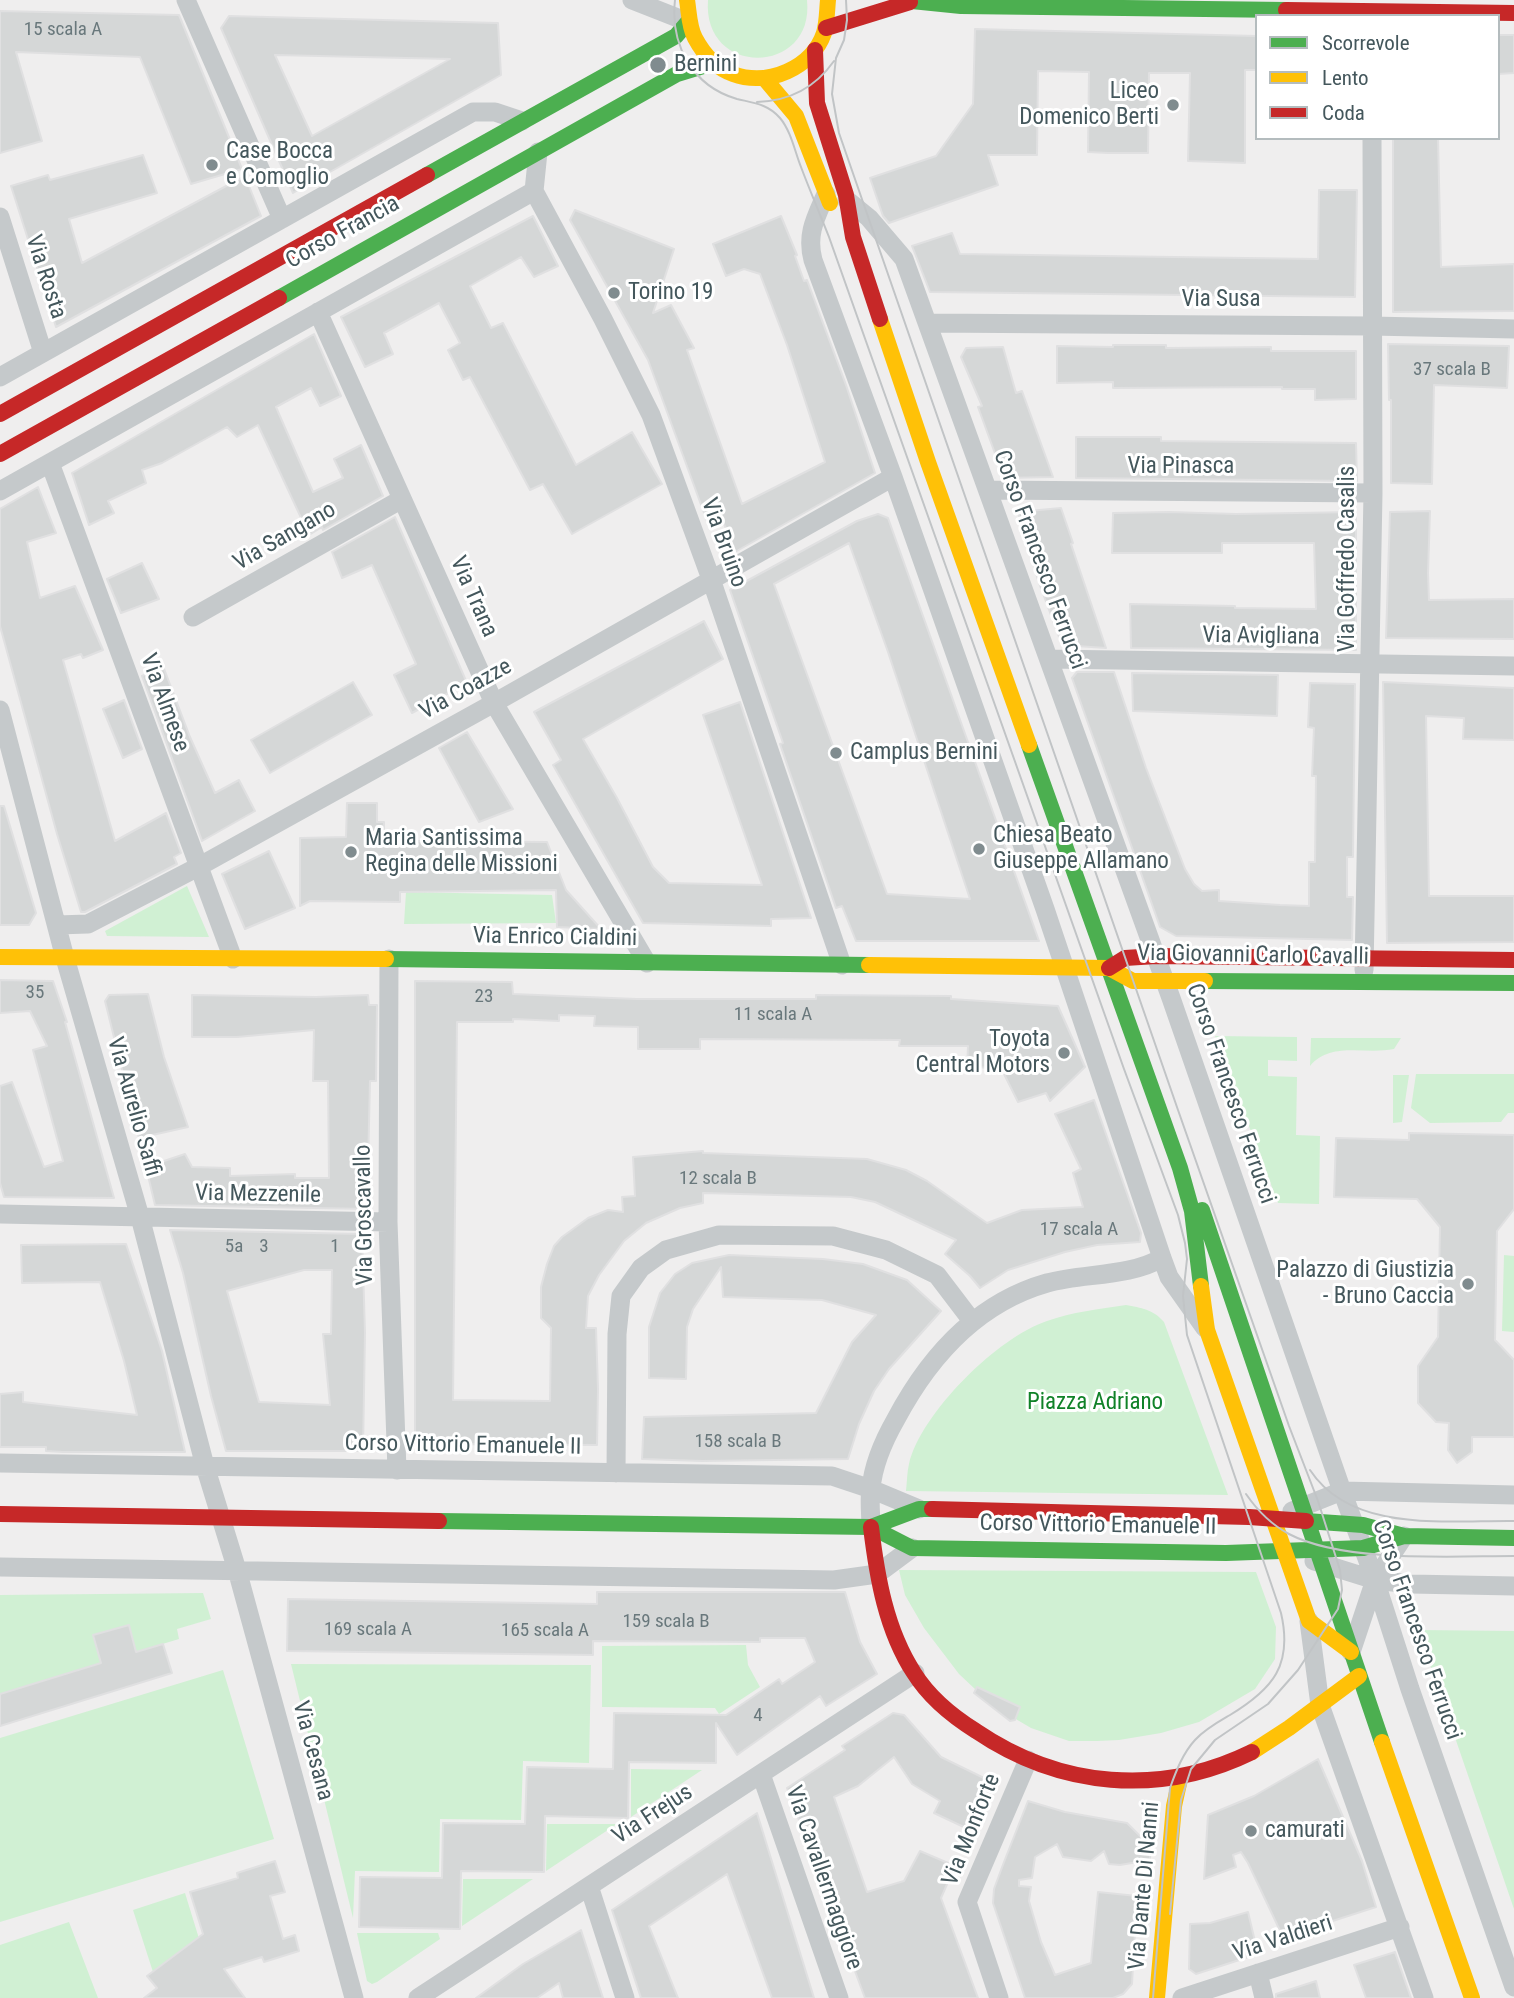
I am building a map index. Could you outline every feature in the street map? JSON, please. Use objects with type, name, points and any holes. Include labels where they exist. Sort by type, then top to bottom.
[{"type":"main road","points":[[687,0],[688,22],[698,47],[713,64],[744,78],[765,79],[784,74],[802,64],[815,50],[826,28],[828,0]]},
{"type":"main road","points":[[826,28],[915,1],[961,6],[1512,11]]},
{"type":"main road","name":"Corso Francia","points":[[0,414],[676,36],[688,22]]},
{"type":"main road","points":[[815,50],[817,103],[847,200],[853,237],[928,463],[1180,1168],[1192,1211],[1207,1330],[1309,1621],[1351,1652]]},
{"type":"main road","name":"Corso Francia","points":[[0,454],[677,74],[701,65],[713,64]]},
{"type":"main road","points":[[765,79],[796,116],[830,203],[853,237]]},
{"type":"main road","name":"Via Giovanni Carlo Cavalli","points":[[1514,960],[1156,956],[1125,958],[1109,968],[1133,981],[1514,983]]},
{"type":"main road","name":"Via Enrico Cialdini","points":[[0,957],[1109,968]]},
{"type":"main road","points":[[1180,1168],[1208,1225],[1359,1676],[1472,1998]]},
{"type":"main road","name":"Corso Vittorio Emanuele II","points":[[0,1514],[871,1527],[919,1509],[1272,1518]]},
{"type":"main road","name":"Corso Vittorio Emanuele II","points":[[1306,1513],[1404,1536],[1514,1538]]},
{"type":"main road","points":[[871,1527],[877,1574],[897,1639],[915,1673],[945,1708],[962,1722],[1001,1748],[1057,1770],[1107,1781],[1180,1779],[1240,1759],[1263,1746],[1359,1676]]},
{"type":"main road","name":"Corso Vittorio Emanuele II","points":[[871,1527],[912,1548],[1226,1553],[1283,1550]]},
{"type":"main road","name":"Corso Vittorio Emanuele II","points":[[1320,1557],[1404,1536]]},
{"type":"main road","name":"Via Dante Di Nanni","points":[[1157,1998],[1174,1806],[1180,1779]]},
{"type":"street","points":[[186,0],[282,219]]},
{"type":"street","points":[[632,0],[688,22]]},
{"type":"street","name":"Corso Francia","points":[[0,377],[473,112],[495,112],[522,121]]},
{"type":"street","name":"Via Goffredo Casalis","points":[[1364,981],[1373,493],[1372,140]]},
{"type":"street","points":[[0,491],[534,191],[538,152]]},
{"type":"street","name":"Via Bruino","points":[[534,191],[642,394],[711,579],[842,965]]},
{"type":"street","points":[[826,194],[811,227],[810,250],[893,477],[1064,968],[1161,1258],[1169,1277],[1207,1330]]},
{"type":"street","name":"Corso Francesco Ferrucci","points":[[847,200],[869,218],[904,259],[928,323],[1156,956],[1375,1580],[1410,1689],[1514,1987]]},
{"type":"street","name":"Via Rosta","points":[[0,217],[43,353]]},
{"type":"street","name":"Via Trana","points":[[318,312],[494,703],[647,963]]},
{"type":"street","name":"Via Susa","points":[[928,323],[1514,329]]},
{"type":"street","name":"Via Almese","points":[[50,463],[233,960]]},
{"type":"street","name":"Via Coazze","points":[[57,925],[88,925],[198,867],[893,477]]},
{"type":"street","name":"Via Pinasca","points":[[988,490],[1373,493]]},
{"type":"street","name":"Via Sangano","points":[[193,617],[402,499]]},
{"type":"street","name":"Via Avigliana","points":[[1049,659],[1514,666]]},
{"type":"street","name":"Via Aurelio Saffi","points":[[0,710],[65,958],[140,1217],[220,1517]]},
{"type":"street","name":"Via Groscavallo","points":[[389,959],[388,1222],[397,1469]]},
{"type":"street","name":"Via Mezzenile","points":[[0,1214],[388,1222]]},
{"type":"street","points":[[616,1473],[617,1334],[621,1296],[641,1268],[666,1250],[719,1235],[833,1236],[886,1250],[937,1275],[972,1321]]},
{"type":"street","points":[[871,1527],[871,1489],[878,1458],[906,1400],[923,1372],[972,1321],[1013,1297],[1044,1284],[1076,1276],[1145,1268],[1161,1258]]},
{"type":"street","name":"Corso Vittorio Emanuele II","points":[[0,1463],[832,1476],[919,1509]]},
{"type":"street","name":"Corso Vittorio Emanuele II","points":[[1272,1518],[1306,1513],[1342,1491],[1514,1495]]},
{"type":"street","name":"Via Cesana","points":[[220,1517],[237,1570],[354,1998]]},
{"type":"street","points":[[1351,1652],[1375,1580],[1404,1536]]},
{"type":"street","points":[[0,1567],[834,1580],[877,1574],[912,1548]]},
{"type":"street","name":"Corso Vittorio Emanuele II","points":[[1283,1550],[1320,1557],[1375,1580],[1410,1584],[1514,1586]]},
{"type":"street","points":[[1309,1621],[1320,1705],[1424,1998]]},
{"type":"street","name":"Via Frejus","points":[[418,1998],[915,1673]]},
{"type":"street","name":"Via Monforte","points":[[999,1998],[967,1902],[1028,1760]]},
{"type":"street","name":"Via Cavallermaggiore","points":[[761,1773],[839,1998]]},
{"type":"street","points":[[589,1886],[625,1998]]},
{"type":"street","name":"Via Valdieri","points":[[1182,1998],[1400,1927]]},
{"type":"street","points":[[1258,1973],[1264,1998]]},
{"type":"green space","points":[[708,0],[807,0],[805,25],[794,43],[778,54],[758,58],[739,54],[722,44],[711,26]]},
{"type":"green space","points":[[187,886],[209,937],[107,936],[105,931]]},
{"type":"green space","points":[[406,892],[552,895],[556,923],[404,924]]},
{"type":"green space","points":[[1215,1036],[1297,1037],[1297,1061],[1268,1060],[1268,1076],[1297,1077],[1296,1135],[1320,1136],[1319,1204],[1278,1203]]},
{"type":"green space","points":[[1311,1038],[1401,1038],[1394,1049],[1338,1051],[1318,1058],[1310,1066]]},
{"type":"green space","points":[[1416,1074],[1514,1074],[1514,1113],[1508,1113],[1501,1122],[1430,1123],[1411,1108]]},
{"type":"green space","points":[[1393,1075],[1409,1075],[1402,1122],[1393,1123]]},
{"type":"green space","points":[[1504,1255],[1514,1256],[1514,1332],[1502,1331]]},
{"type":"green space","name":"Piazza Adriano","points":[[1126,1305],[1151,1312],[1164,1322],[1228,1495],[906,1491],[909,1464],[916,1444],[929,1422],[964,1379],[985,1360],[1006,1343],[1047,1321]]},
{"type":"green space","points":[[899,1570],[1256,1572],[1276,1627],[1275,1659],[1255,1689],[1199,1722],[1161,1733],[1119,1740],[1069,1741],[1031,1728],[992,1705],[959,1674],[924,1628],[905,1595]]},
{"type":"green space","points":[[203,1593],[211,1619],[177,1629],[179,1639],[136,1652],[129,1625],[94,1635],[101,1663],[0,1694],[0,1595]]},
{"type":"green space","points":[[1418,1630],[1514,1631],[1514,1909]]},
{"type":"green space","points":[[746,1645],[748,1665],[760,1687],[719,1714],[715,1708],[602,1707],[602,1646]]},
{"type":"green space","points":[[291,1664],[591,1665],[589,1763],[523,1761],[521,1820],[440,1819],[439,1872],[355,1871],[353,1918]]},
{"type":"green space","points":[[223,1670],[274,1839],[0,1922],[0,1738]]},
{"type":"green space","points":[[631,1769],[702,1770],[631,1817]]},
{"type":"green space","points":[[547,1824],[617,1824],[546,1871]]},
{"type":"green space","points":[[463,1879],[533,1879],[462,1926]]},
{"type":"green space","points":[[185,1893],[209,1971],[153,1972],[133,1910]]},
{"type":"green space","points":[[69,1922],[98,1998],[0,1998],[0,1945]]},
{"type":"green space","points":[[357,1933],[438,1933],[440,1939],[372,1984],[367,1981]]},
{"type":"building","points":[[0,11],[179,15],[242,169],[191,184],[140,57],[16,52],[42,141],[0,153]]},
{"type":"building","name":"Case Bocca e Comoglio","points":[[229,16],[498,23],[501,75],[293,193],[221,28]],"holes":[[[275,55],[450,59],[312,136]]]},
{"type":"building","points":[[975,29],[1255,36],[1255,70],[1245,70],[1245,163],[1188,161],[1190,73],[1149,73],[1148,153],[1108,153],[1088,152],[1089,72],[1038,71],[1037,155],[988,155],[998,185],[889,223],[883,216],[870,178],[936,156],[973,104]]},
{"type":"building","points":[[1500,35],[1514,35],[1514,73],[1500,74]]},
{"type":"building","points":[[1393,140],[1438,140],[1441,267],[1514,264],[1514,311],[1393,312]]},
{"type":"building","points":[[143,155],[157,193],[69,219],[82,263],[245,176],[261,216],[56,327],[11,186],[48,175],[50,180]]},
{"type":"building","points":[[1319,190],[1357,190],[1355,297],[930,292],[912,246],[952,233],[960,254],[1318,259]]},
{"type":"building","points":[[575,210],[674,249],[653,313],[671,305],[694,348],[687,350],[742,504],[825,462],[787,345],[760,274],[744,269],[726,276],[713,244],[781,216],[846,385],[875,473],[735,552],[721,516],[714,521],[707,521],[648,360],[570,220]]},
{"type":"building","points":[[533,216],[558,266],[534,277],[521,257],[470,286],[491,328],[503,323],[576,465],[632,432],[662,484],[572,534],[543,484],[530,490],[470,377],[463,380],[448,350],[460,343],[439,303],[384,333],[393,354],[365,367],[341,317]]},
{"type":"building","points":[[314,334],[341,396],[320,406],[311,388],[276,407],[313,492],[343,478],[334,459],[361,445],[383,496],[323,530],[322,527],[309,535],[258,425],[237,437],[227,427],[162,463],[142,470],[146,483],[108,501],[114,513],[89,525],[72,473]]},
{"type":"building","points":[[1388,344],[1509,346],[1507,388],[1434,385],[1432,484],[1391,483]]},
{"type":"building","points":[[1057,346],[1356,351],[1356,399],[1315,400],[1315,389],[1282,387],[1113,388],[1113,382],[1057,383]]},
{"type":"building","points":[[1003,347],[1016,393],[1022,391],[1053,477],[1004,478],[978,407],[982,406],[961,357],[966,348]]},
{"type":"building","points":[[1076,437],[1161,437],[1161,441],[1356,443],[1357,481],[1076,478]]},
{"type":"building","points":[[38,487],[56,533],[27,542],[40,598],[75,586],[103,650],[83,658],[81,654],[63,660],[115,841],[166,813],[181,853],[174,857],[177,864],[85,912],[81,912],[57,834],[0,626],[0,509]]},
{"type":"building","points":[[1061,508],[1106,648],[1062,645],[1038,580],[1018,512]]},
{"type":"building","points":[[1430,511],[1429,600],[1514,599],[1514,639],[1386,638],[1390,512]]},
{"type":"building","points":[[1356,512],[1356,650],[1131,648],[1130,604],[1316,609],[1314,543],[1222,543],[1222,553],[1112,553],[1113,513]]},
{"type":"building","points":[[878,514],[888,518],[1039,941],[856,941],[842,906],[836,908],[730,590],[857,521]],"holes":[[[849,543],[970,899],[887,894],[774,584]]]},
{"type":"building","points":[[395,517],[467,683],[412,713],[394,675],[416,664],[372,565],[342,578],[332,552]]},
{"type":"building","points":[[142,563],[159,599],[121,613],[107,579]]},
{"type":"building","points":[[704,621],[723,659],[583,739],[653,867],[669,883],[762,885],[703,715],[740,702],[811,918],[771,919],[771,926],[643,923],[553,765],[561,760],[534,712]]},
{"type":"building","points":[[163,666],[215,793],[239,780],[255,811],[202,841],[142,676]]},
{"type":"building","points":[[1077,672],[1114,672],[1146,768],[1185,869],[1194,884],[1202,891],[1219,890],[1219,901],[1280,905],[1309,906],[1309,862],[1315,862],[1316,776],[1312,776],[1314,728],[1308,727],[1310,683],[1355,684],[1353,857],[1347,857],[1347,897],[1353,897],[1352,940],[1176,936],[1160,927],[1072,678]]},
{"type":"building","points":[[1132,673],[1278,675],[1277,716],[1133,711]]},
{"type":"building","points":[[353,682],[372,715],[270,773],[251,740]]},
{"type":"building","points":[[1383,682],[1514,688],[1514,740],[1463,739],[1464,718],[1426,716],[1429,896],[1514,896],[1514,942],[1387,943]]},
{"type":"building","points":[[124,700],[142,749],[123,758],[103,709]]},
{"type":"building","points":[[467,732],[513,809],[479,822],[439,748]]},
{"type":"building","points":[[347,803],[377,803],[377,822],[384,822],[384,844],[418,844],[417,841],[547,842],[566,890],[601,929],[557,927],[556,890],[400,892],[400,902],[310,901],[300,906],[300,838],[346,837]]},
{"type":"building","points":[[0,806],[4,806],[36,913],[29,925],[0,925]]},
{"type":"building","points":[[269,851],[295,908],[245,929],[222,874]]},
{"type":"building","points":[[0,980],[53,981],[67,1022],[114,1198],[4,1197],[0,1183],[0,1086],[12,1082],[44,1167],[63,1161],[33,1050],[47,1046],[30,1011],[0,1013]]},
{"type":"building","points":[[415,981],[512,982],[513,994],[637,999],[816,999],[816,995],[951,996],[951,999],[1058,1006],[1085,1067],[1050,1101],[1046,1093],[1018,1102],[1001,1068],[967,1067],[968,1046],[899,1046],[900,1040],[700,1039],[700,1049],[638,1049],[638,1027],[594,1026],[595,1016],[559,1015],[559,1021],[513,1019],[513,1022],[457,1022],[453,1400],[550,1401],[551,1328],[541,1318],[541,1287],[547,1264],[554,1246],[562,1237],[588,1218],[608,1210],[623,1212],[622,1197],[635,1196],[633,1157],[703,1151],[867,1159],[906,1170],[927,1181],[987,1223],[1022,1210],[1083,1207],[1073,1173],[1081,1169],[1055,1114],[1094,1100],[1141,1233],[1140,1242],[1097,1245],[1065,1252],[1008,1270],[980,1288],[945,1254],[956,1240],[875,1202],[851,1197],[703,1193],[703,1203],[680,1208],[646,1223],[624,1241],[599,1275],[588,1296],[586,1328],[596,1328],[597,1445],[415,1444]]},
{"type":"building","points":[[148,994],[164,1057],[188,1127],[139,1138],[105,1001],[109,995]]},
{"type":"building","points":[[192,995],[368,995],[369,1005],[377,1005],[376,1081],[370,1081],[367,1209],[155,1205],[146,1167],[185,1154],[192,1167],[230,1168],[230,1176],[295,1174],[295,1178],[329,1178],[328,1081],[313,1081],[314,1030],[237,1037],[192,1037]]},
{"type":"building","name":"Palazzo di Giustizia - Bruno Caccia","points":[[1409,1133],[1514,1135],[1514,1209],[1497,1231],[1495,1340],[1514,1360],[1514,1437],[1472,1437],[1472,1452],[1457,1463],[1448,1450],[1449,1423],[1436,1422],[1418,1403],[1418,1366],[1438,1337],[1440,1227],[1417,1199],[1334,1197],[1336,1138],[1409,1140]]},
{"type":"building","points":[[170,1230],[362,1234],[365,1333],[363,1451],[226,1451]],"holes":[[[304,1270],[332,1270],[331,1334],[323,1334],[330,1405],[259,1402],[227,1291]]]},
{"type":"building","points":[[126,1244],[162,1351],[185,1452],[63,1452],[46,1451],[46,1447],[0,1447],[0,1394],[23,1392],[23,1402],[137,1415],[100,1282],[22,1283],[21,1245]]},
{"type":"building","points":[[729,1255],[823,1259],[863,1264],[907,1280],[941,1311],[889,1369],[874,1391],[859,1424],[848,1459],[642,1459],[644,1417],[816,1413],[852,1342],[876,1315],[822,1300],[723,1297],[721,1267],[693,1309],[687,1327],[686,1379],[649,1378],[649,1327],[660,1293],[675,1274],[692,1263]]},
{"type":"building","points":[[597,1592],[845,1592],[860,1642],[877,1674],[826,1706],[820,1696],[737,1755],[716,1723],[716,1763],[629,1762],[628,1818],[545,1816],[544,1872],[461,1871],[460,1929],[359,1927],[360,1877],[442,1878],[443,1823],[525,1824],[527,1767],[613,1769],[614,1713],[726,1715],[779,1679],[782,1684],[815,1662],[805,1638],[760,1638],[760,1642],[593,1641],[593,1655],[287,1651],[288,1599],[597,1604]]},
{"type":"building","points":[[129,1625],[136,1652],[163,1644],[172,1673],[0,1726],[0,1694],[101,1663],[93,1635]]},
{"type":"building","points":[[977,1687],[1020,1707],[1015,1720],[1010,1721],[974,1693]]},
{"type":"building","points":[[893,1713],[904,1715],[941,1757],[988,1780],[991,1793],[968,1829],[934,1813],[940,1801],[912,1784],[894,1757],[858,1786],[834,1797],[867,1892],[904,1881],[920,1851],[955,1866],[941,1898],[978,1998],[865,1998],[787,1788],[845,1750],[842,1746]]},
{"type":"building","points":[[1318,1759],[1362,1861],[1376,1907],[1283,1937],[1241,1852],[1233,1855],[1236,1867],[1204,1879],[1208,1815],[1254,1796]]},
{"type":"building","points":[[1028,1801],[1065,1812],[1127,1823],[1151,1847],[1149,1868],[1138,1862],[1109,1864],[1104,1851],[1091,1861],[1063,1857],[1057,1844],[1035,1857],[1032,1878],[1019,1880],[1019,1886],[1031,1887],[1029,1901],[1041,1942],[1055,1975],[1091,1963],[1098,1892],[1137,1896],[1132,1984],[1123,1994],[1113,1998],[1025,1998],[993,1903],[994,1889]]},
{"type":"building","points":[[757,1813],[814,1998],[772,1998],[727,1874],[649,1926],[678,1998],[641,1998],[612,1910]]},
{"type":"building","points":[[275,1861],[285,1892],[270,1896],[283,1939],[295,1935],[299,1951],[264,1962],[262,1957],[224,1969],[245,1998],[144,1998],[157,1988],[147,1976],[203,1934],[190,1892],[238,1878],[237,1873]]},
{"type":"building","points":[[1248,1912],[1258,1954],[1196,1974],[1189,1969],[1190,1924],[1210,1923]]},
{"type":"building","points":[[581,1930],[603,1998],[563,1998],[559,1983],[537,1998],[476,1998],[523,1964]]},
{"type":"building","points":[[1395,1952],[1411,1998],[1366,1998],[1354,1965]]},
{"type":"building","points":[[1316,1981],[1320,1998],[1276,1998],[1276,1994]]},
{"type":"tram line","points":[[675,0],[676,32],[687,61],[696,74],[721,93],[771,110],[784,123],[829,237],[1178,1215],[1187,1259],[1183,1296],[1187,1335],[1281,1613],[1284,1647],[1276,1674],[1258,1695],[1195,1740],[1183,1756],[1170,1788],[1153,1998]]},
{"type":"tram line","points":[[846,0],[847,20],[844,40],[836,58],[832,94],[839,133],[1340,1570],[1342,1590],[1338,1609],[1298,1670],[1268,1704],[1215,1740],[1191,1769],[1181,1800],[1170,1914]]},
{"type":"tram line","points":[[757,102],[780,99],[801,91],[819,79],[834,61]]},
{"type":"tram line","points":[[1310,1470],[1328,1491],[1350,1505],[1376,1514],[1432,1521],[1514,1521]]},
{"type":"tram line","points":[[1246,1494],[1265,1517],[1289,1534],[1338,1550],[1398,1556],[1514,1556]]},
{"type":"traffic: fast","points":[[902,0],[961,6],[1286,10]]},
{"type":"traffic: fast","points":[[427,175],[676,36],[688,22]]},
{"type":"traffic: fast","points":[[279,298],[677,74],[713,63]]},
{"type":"traffic: fast","points":[[1029,745],[1180,1168],[1192,1211],[1201,1286]]},
{"type":"traffic: fast","points":[[386,959],[869,965]]},
{"type":"traffic: fast","points":[[1205,981],[1514,983]]},
{"type":"traffic: fast","points":[[1202,1210],[1382,1742]]},
{"type":"traffic: fast","points":[[439,1521],[871,1527],[919,1509],[932,1509]]},
{"type":"traffic: fast","points":[[1306,1521],[1363,1525],[1404,1536],[1514,1538]]},
{"type":"traffic: fast","points":[[871,1527],[912,1548],[1226,1553],[1363,1548],[1404,1536]]},
{"type":"traffic: slow","points":[[687,0],[693,34],[711,59],[733,74],[760,78],[787,72],[810,56],[824,33],[828,0]]},
{"type":"traffic: slow","points":[[765,79],[796,116],[830,203]]},
{"type":"traffic: slow","points":[[880,319],[1029,745]]},
{"type":"traffic: slow","points":[[0,957],[386,959]]},
{"type":"traffic: slow","points":[[869,965],[1109,968],[1133,981],[1205,981]]},
{"type":"traffic: slow","points":[[1201,1286],[1207,1330],[1309,1621],[1351,1652]]},
{"type":"traffic: slow","points":[[1252,1752],[1359,1676]]},
{"type":"traffic: slow","points":[[1382,1742],[1472,1998]]},
{"type":"traffic: slow","points":[[1157,1998],[1174,1806],[1180,1779]]},
{"type":"traffic: jam","points":[[826,28],[910,2]]},
{"type":"traffic: jam","points":[[1286,10],[1514,13]]},
{"type":"traffic: jam","points":[[815,50],[817,103],[846,195],[853,237],[880,319]]},
{"type":"traffic: jam","points":[[0,414],[427,175]]},
{"type":"traffic: jam","points":[[0,454],[279,298]]},
{"type":"traffic: jam","points":[[1109,968],[1125,958],[1156,956],[1514,960]]},
{"type":"traffic: jam","points":[[932,1509],[1249,1517],[1306,1521]]},
{"type":"traffic: jam","points":[[0,1514],[439,1521]]},
{"type":"traffic: jam","points":[[871,1527],[884,1603],[896,1639],[914,1673],[934,1698],[950,1712],[1008,1750],[1042,1765],[1076,1775],[1111,1780],[1182,1776],[1252,1752]]},
{"type":"place","name":"Bernini","points":[[658,65]]},
{"type":"place","name":"Liceo Domenico Berti","points":[[1173,105]]},
{"type":"place","name":"Case Bocca e Comoglio","points":[[212,165]]},
{"type":"place","name":"Torino 19","points":[[614,293]]},
{"type":"place","name":"Camplus Bernini","points":[[836,753]]},
{"type":"place","name":"Chiesa Beato Giuseppe Allamano","points":[[979,849]]},
{"type":"place","name":"Maria Santissima Regina delle Missioni","points":[[351,852]]},
{"type":"place","name":"Toyota Central Motors","points":[[1064,1053]]},
{"type":"place","name":"Palazzo di Giustizia - Bruno Caccia","points":[[1468,1284]]},
{"type":"place","name":"camurati","points":[[1251,1831]]}]
